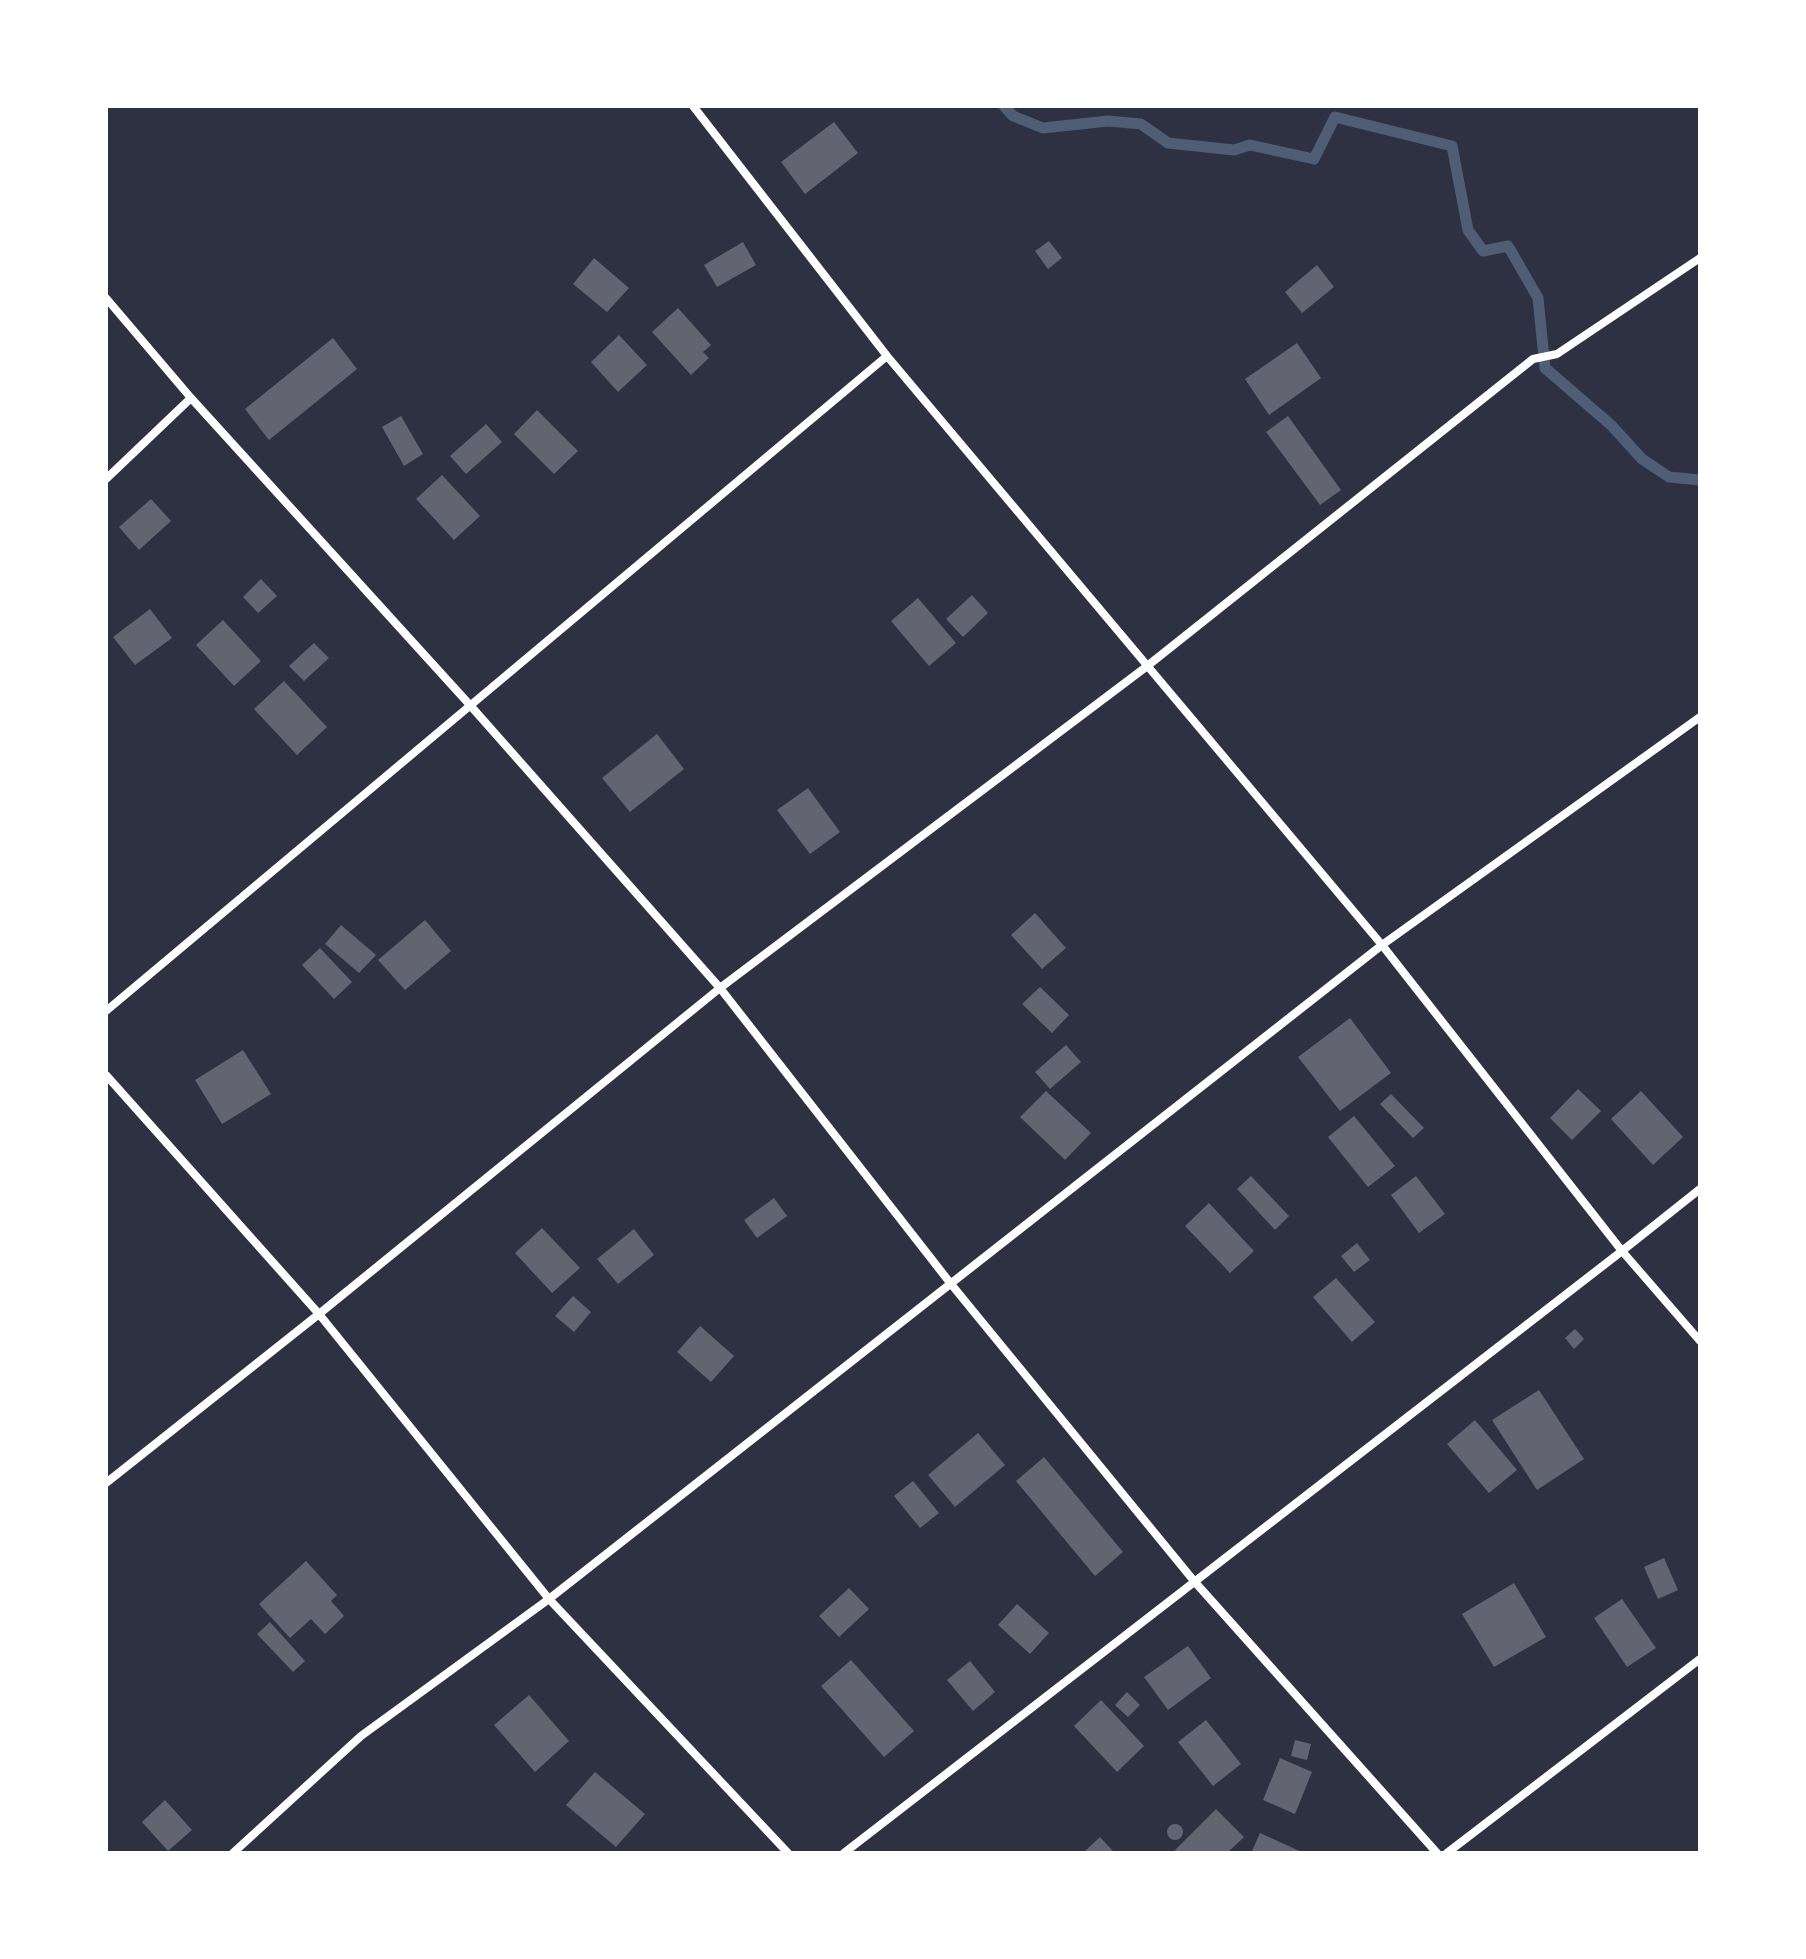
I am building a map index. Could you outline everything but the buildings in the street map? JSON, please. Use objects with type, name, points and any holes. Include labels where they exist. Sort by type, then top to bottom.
[{"type":"street","points":[[693,106],[887,356],[1382,945],[1622,1251],[1700,1341]]},
{"type":"street","points":[[106,1483],[720,988],[1146,667],[1533,359],[1557,354],[1700,258]]},
{"type":"street","points":[[106,298],[191,398],[469,704],[720,988],[951,1284],[1194,1581],[1437,1853]]},
{"type":"street","points":[[106,1011],[887,356]]},
{"type":"street","points":[[106,479],[191,398]]},
{"type":"street","points":[[233,1853],[361,1736],[549,1599],[1382,945],[1700,717]]},
{"type":"street","points":[[106,1075],[319,1314],[549,1599],[788,1853]]},
{"type":"street","points":[[844,1853],[1700,1189]]},
{"type":"street","points":[[1447,1853],[1700,1659]]},
{"type":"waterway","points":[[1004,106],[1013,116],[1043,128],[1108,121],[1141,124],[1168,143],[1234,150],[1250,145],[1314,159],[1335,117],[1452,146],[1468,230],[1483,251],[1508,246],[1538,298],[1545,368],[1611,425],[1642,459],[1669,477],[1700,480]]}]
